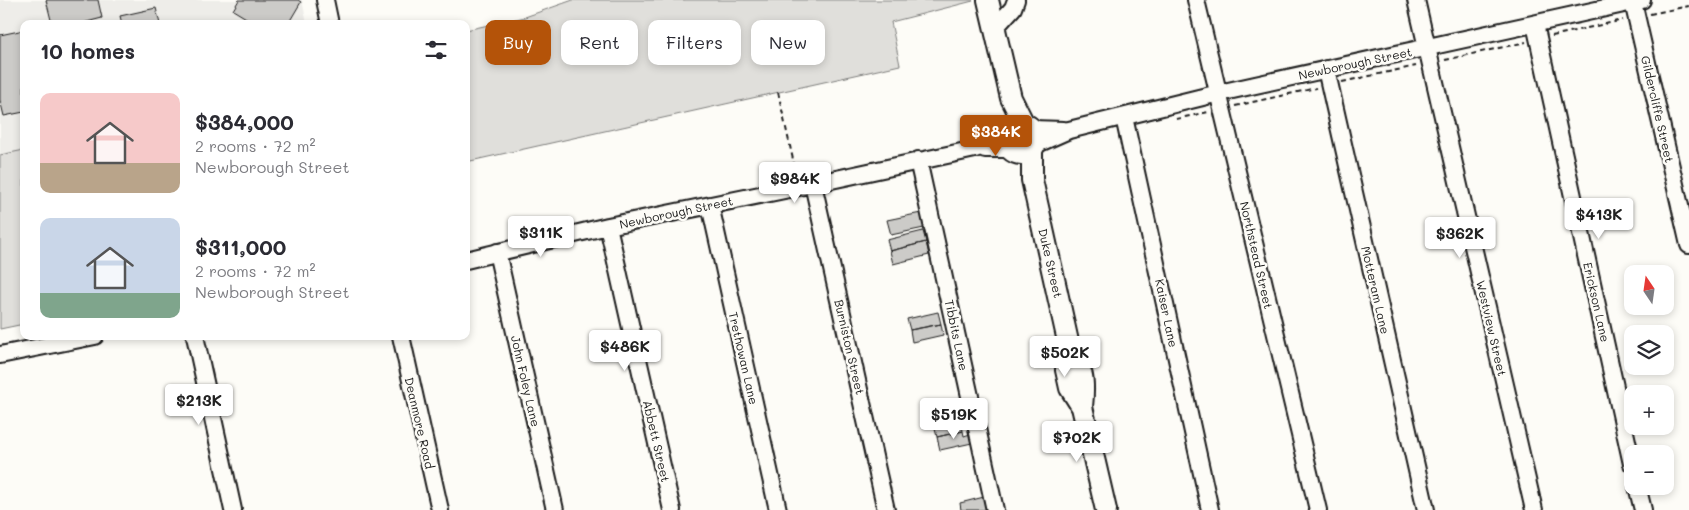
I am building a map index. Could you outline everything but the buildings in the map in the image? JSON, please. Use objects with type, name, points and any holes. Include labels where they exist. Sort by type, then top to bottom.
[{"type":"main road","name":"Duke Street","points":[[988,0],[1032,180],[1069,346],[1066,370],[1070,388],[1082,407],[1106,510]]},
{"type":"street","points":[[325,0],[329,20]]},
{"type":"street","points":[[994,29],[1013,8],[1016,0]]},
{"type":"street","name":"Northstead Street","points":[[1196,0],[1318,510]]},
{"type":"street","name":"Westview Street","points":[[1416,0],[1534,510]]},
{"type":"street","name":"Newborough Street","points":[[470,259],[608,226],[1069,130],[1219,93],[1638,1]]},
{"type":"street","name":"Gildercliffe Street","points":[[1638,1],[1689,245]]},
{"type":"street","name":"Erickson Lane","points":[[1535,24],[1628,445]]},
{"type":"street","name":"Motteram Lane","points":[[1326,69],[1426,510]]},
{"type":"street","name":"Kaiser Lane","points":[[1124,117],[1210,510]]},
{"type":"street","name":"Tibbits Lane","points":[[918,160],[995,510]]},
{"type":"street","name":"Burniston Street","points":[[806,186],[886,510]]},
{"type":"street","name":"Trethowan Lane","points":[[710,205],[778,510]]},
{"type":"street","name":"Abbett Street","points":[[608,226],[672,510]]},
{"type":"street","name":"John Foley Lane","points":[[497,252],[555,510]]},
{"type":"street","points":[[0,355],[75,340]]},
{"type":"street","points":[[196,340],[234,510]]},
{"type":"street","name":"Deanmore Road","points":[[402,340],[440,510]]},
{"type":"street","points":[[1640,495],[1643,510]]},
{"type":"path","points":[[778,92],[806,186]]},
{"type":"shaded area","points":[[0,0],[302,0],[306,20],[20,20],[20,325],[0,329]]},
{"type":"shaded area","points":[[573,0],[973,1],[891,22],[900,65],[470,161],[470,29],[485,26],[485,65],[551,65],[551,20],[511,20]]},
{"type":"shaded area","points":[[20,151],[20,325],[0,329],[0,155]]}]
